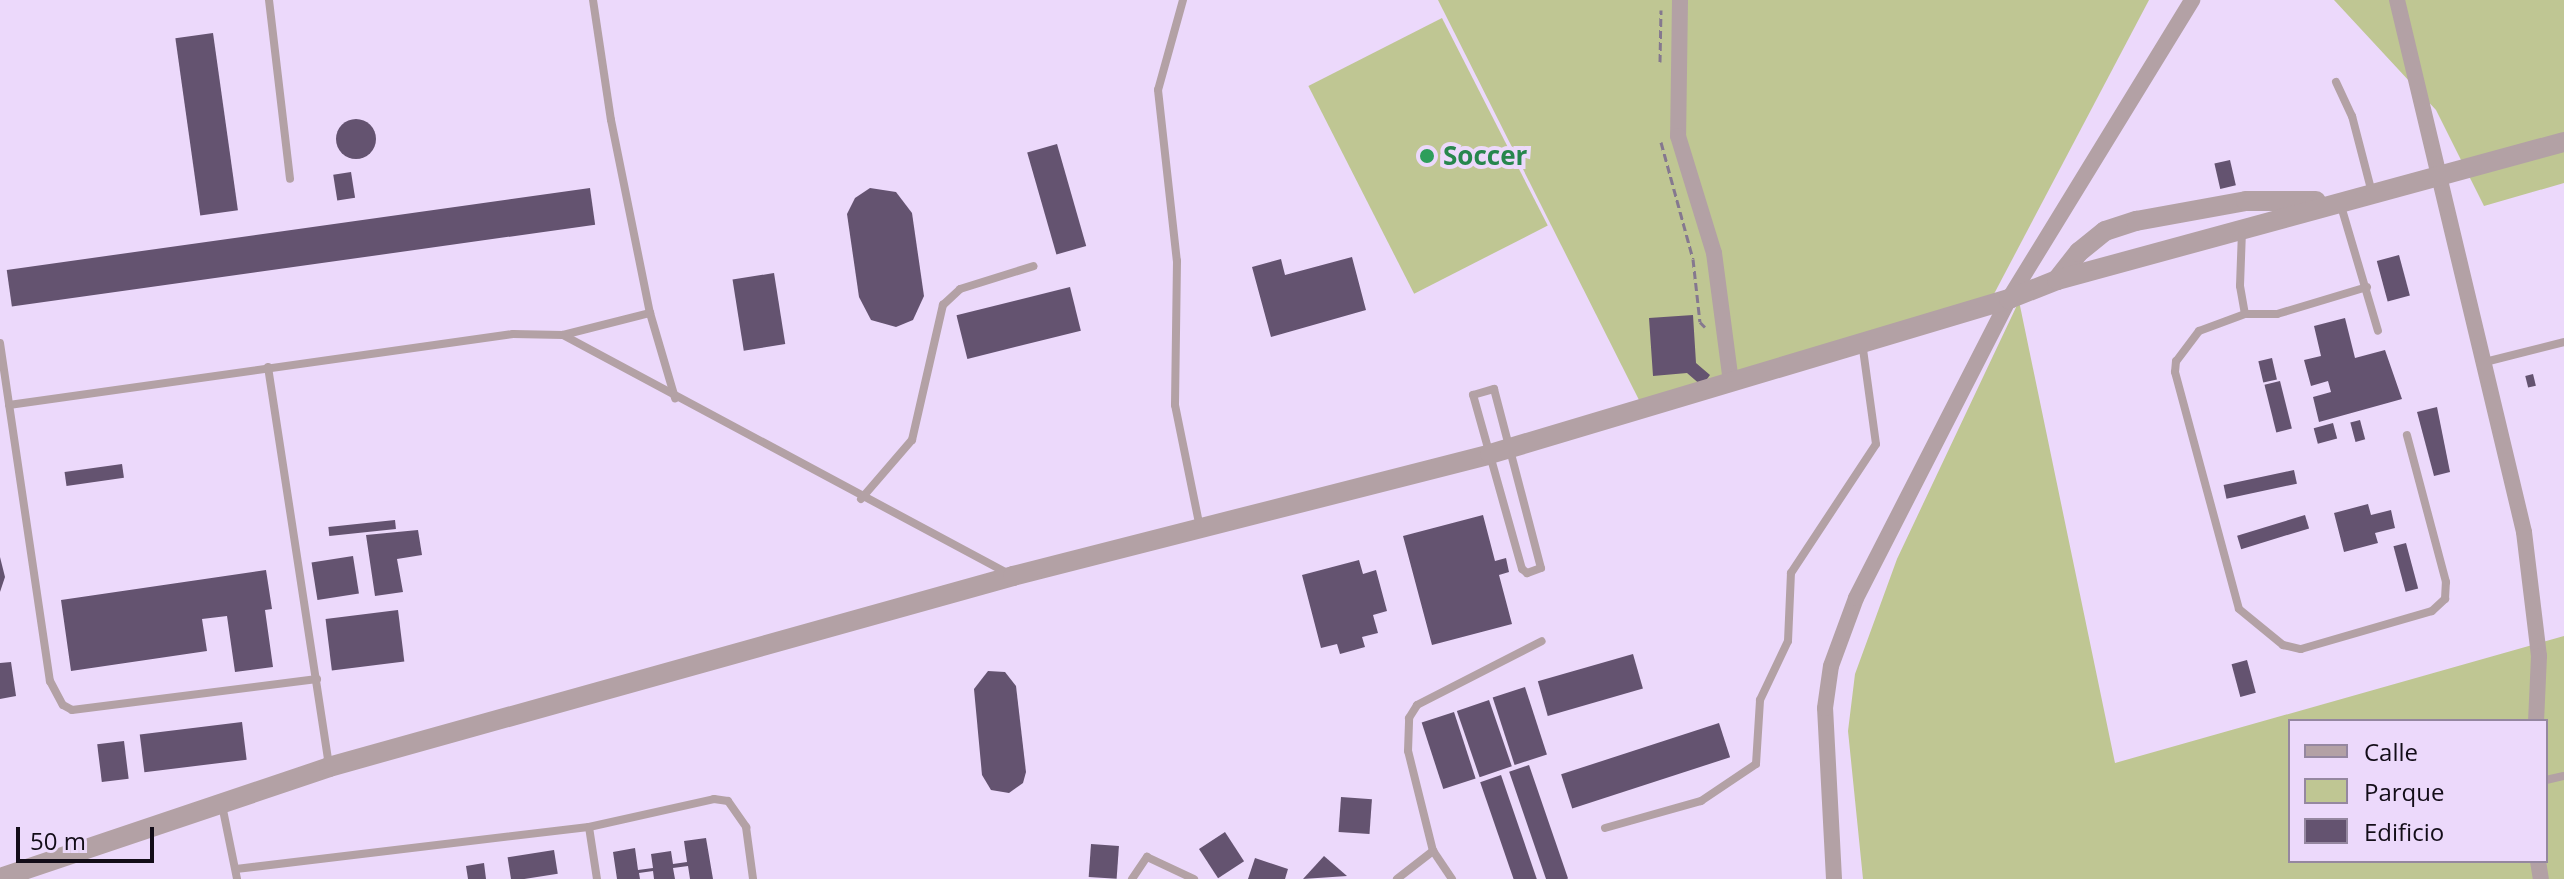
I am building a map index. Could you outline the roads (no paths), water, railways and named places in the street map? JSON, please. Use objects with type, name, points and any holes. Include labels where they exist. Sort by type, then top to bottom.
[{"type":"street","points":[[1680,0],[1678,136],[1714,253],[1731,383]]},
{"type":"street","points":[[1834,879],[1825,751],[1831,666],[1868,572],[2009,299],[2192,0]]},
{"type":"street","points":[[2397,0],[2411,74],[2441,175],[2485,362],[2534,587],[2539,656],[2536,719]]},
{"type":"street","points":[[0,878],[329,767],[1013,576],[1499,451],[2009,299],[2057,280],[2564,142]]},
{"type":"street","points":[[2057,280],[2079,252],[2105,231],[2136,221],[2246,201],[2340,202]]},
{"type":"lane","points":[[269,0],[290,179]]},
{"type":"lane","points":[[593,0],[611,120],[650,313],[675,398]]},
{"type":"lane","points":[[1183,0],[1158,90],[1177,261],[1175,405],[1200,529]]},
{"type":"lane","points":[[2336,82],[2352,116],[2372,193]]},
{"type":"lane","points":[[2340,202],[2378,331]]},
{"type":"lane","points":[[2242,230],[2240,286],[2245,314]]},
{"type":"lane","points":[[861,499],[912,440],[943,305],[960,289],[1034,266]]},
{"type":"lane","points":[[2367,287],[2277,314],[2245,314],[2192,336],[2175,372],[2239,609],[2283,645],[2301,649],[2432,611],[2445,599],[2446,582],[2407,435]]},
{"type":"lane","points":[[9,405],[513,334],[563,335],[650,313]]},
{"type":"lane","points":[[563,335],[861,499],[1013,576]]},
{"type":"lane","points":[[1605,828],[1701,801],[1756,764],[1760,700],[1788,641],[1791,573],[1876,444],[1862,342]]},
{"type":"lane","points":[[2485,362],[2564,342]]},
{"type":"lane","points":[[0,343],[50,681],[63,705],[72,710],[317,679]]},
{"type":"lane","points":[[268,367],[329,767]]},
{"type":"lane","points":[[1499,451],[1473,395],[1494,389],[1499,451],[1510,524],[1527,573],[1541,568],[1527,519],[1499,451]]},
{"type":"lane","points":[[1510,524],[1527,519]]},
{"type":"lane","points":[[1452,879],[1433,851],[1408,751],[1409,718],[1417,705],[1542,641]]},
{"type":"lane","points":[[221,803],[236,874],[589,827],[714,799],[728,801],[746,827],[753,879]]},
{"type":"lane","points":[[589,827],[597,879]]},
{"type":"lane","points":[[1397,879],[1433,851]]},
{"type":"lane","points":[[1132,879],[1147,857],[1194,879]]},
{"type":"place","name":"Soccer","points":[[1427,156]]}]
